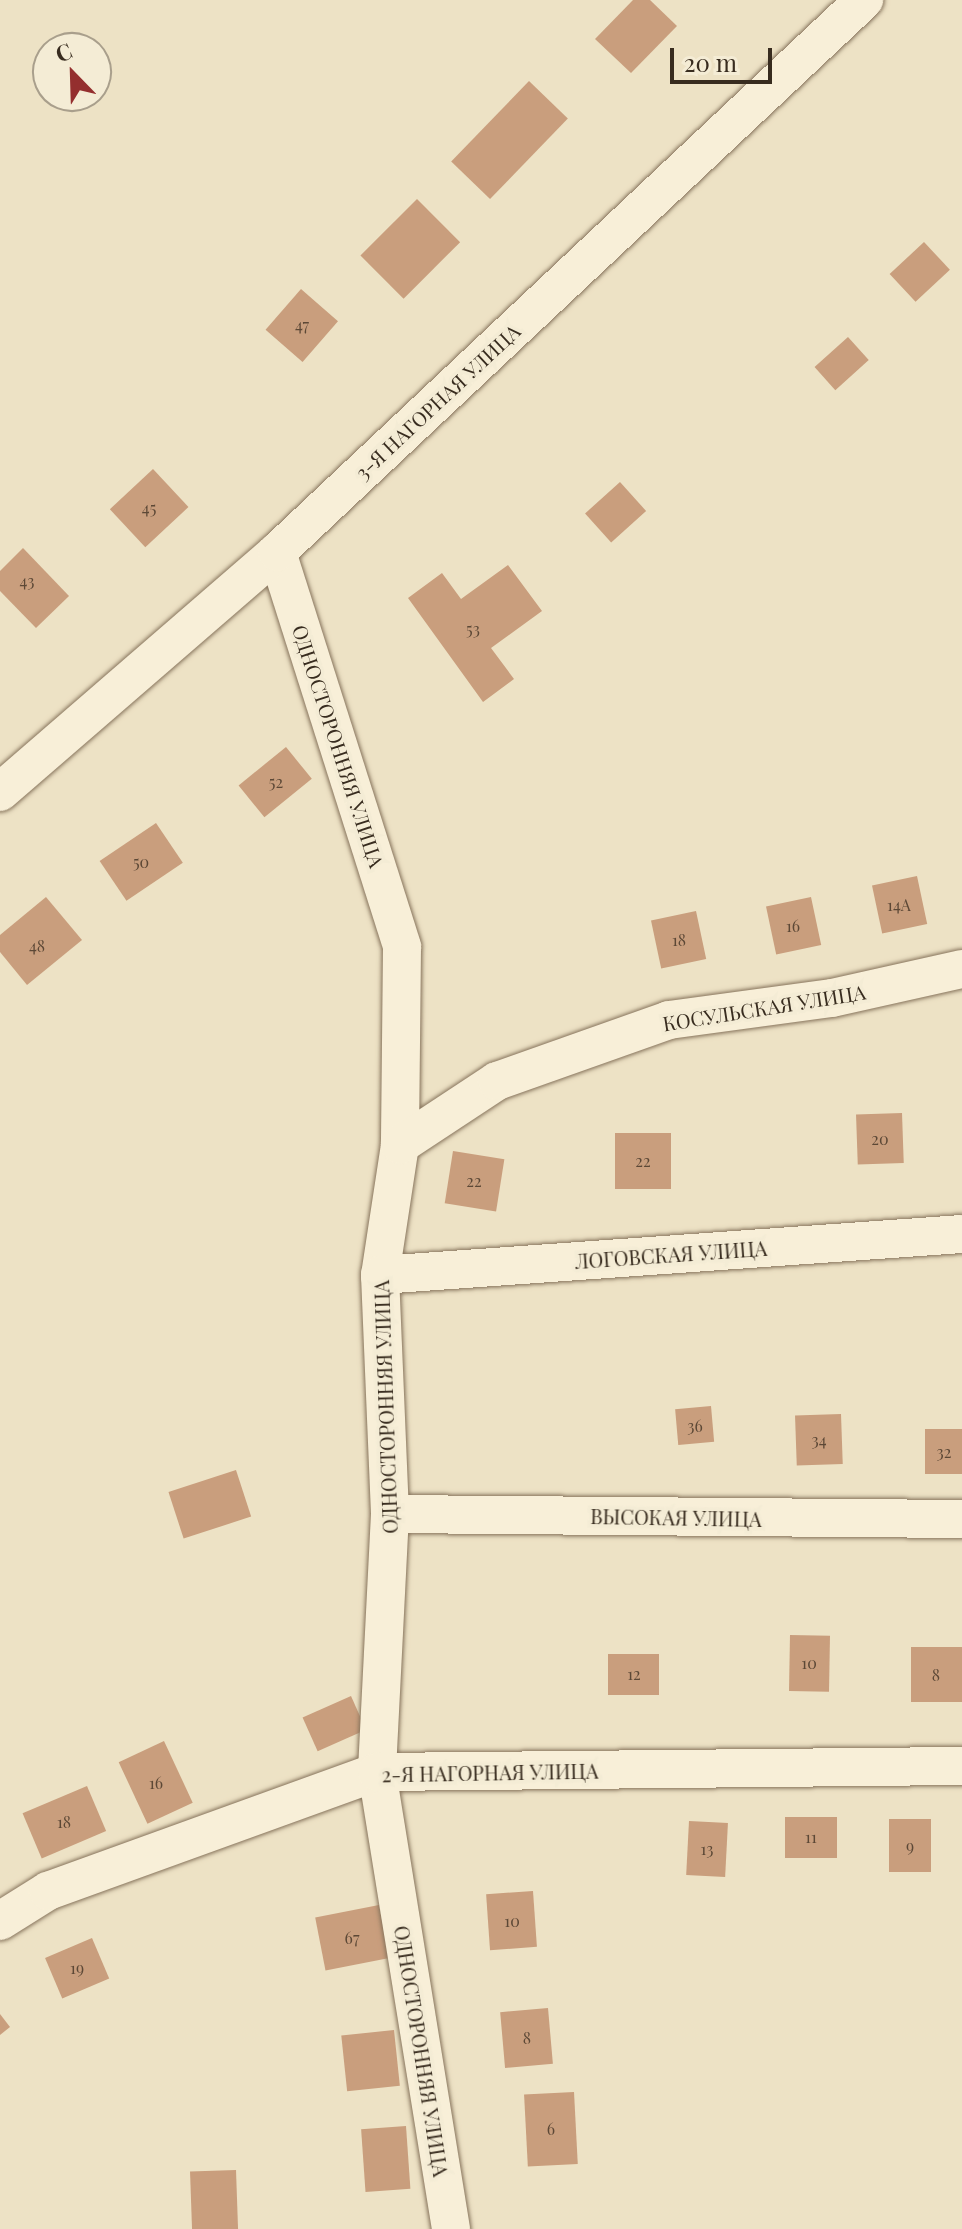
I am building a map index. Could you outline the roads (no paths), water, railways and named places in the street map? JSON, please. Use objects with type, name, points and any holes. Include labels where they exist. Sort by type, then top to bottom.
[{"type":"street","name":"3-Я НАГОРНАЯ УЛИЦА","points":[[0,792],[277,552],[864,0]]},
{"type":"street","name":"ОДНОСТОРОННЯЯ УЛИЦА","points":[[277,552],[402,947],[400,1145],[380,1275],[390,1514],[377,1772],[451,2229]]},
{"type":"street","name":"КОСУЛЬСКАЯ УЛИЦА","points":[[400,1145],[497,1081],[669,1020],[832,998],[962,969]]},
{"type":"street","name":"ЛОГОВСКАЯ УЛИЦА","points":[[380,1275],[962,1234]]},
{"type":"street","name":"ВЫСОКАЯ УЛИЦА","points":[[390,1514],[962,1519]]},
{"type":"street","name":"2-Я НАГОРНАЯ УЛИЦА","points":[[0,1921],[48,1891],[377,1772],[962,1766]]}]
